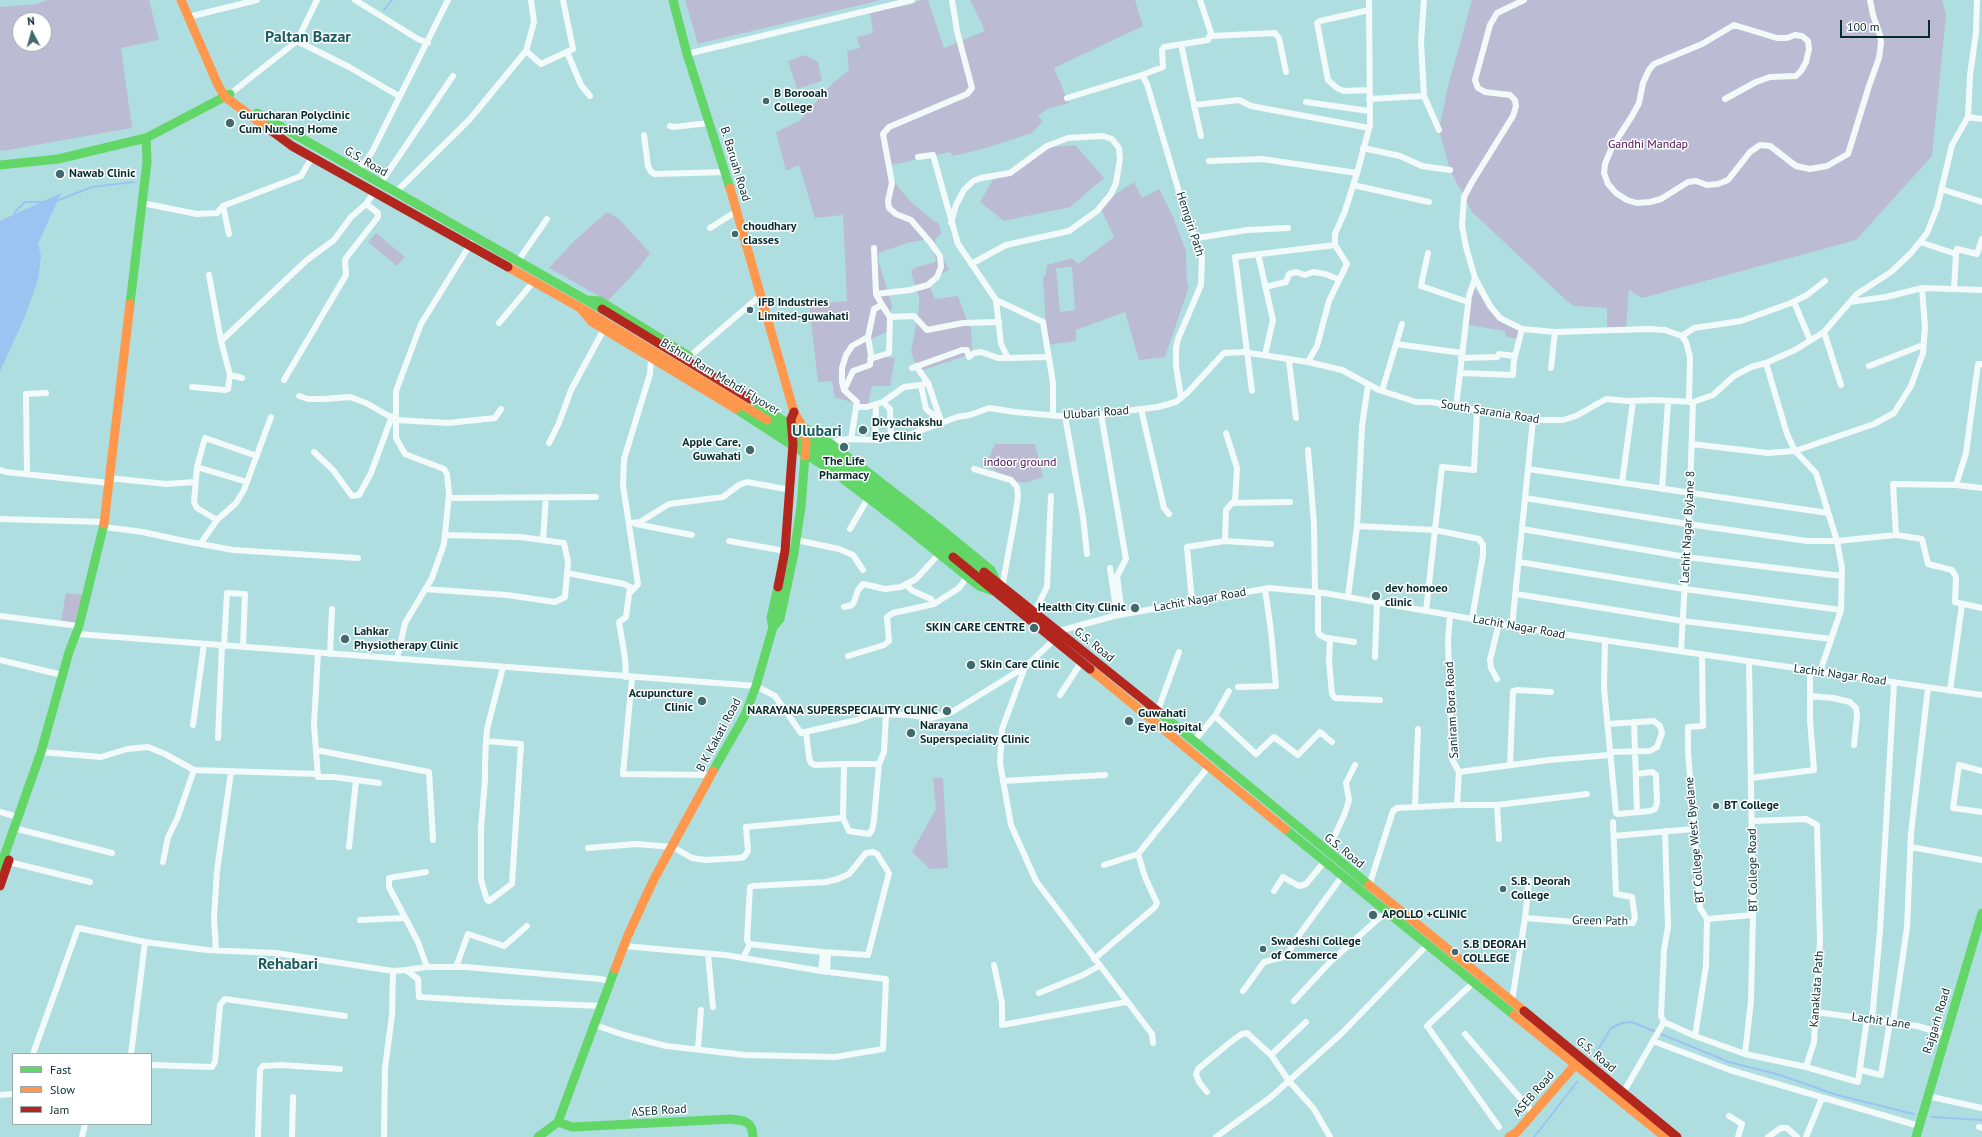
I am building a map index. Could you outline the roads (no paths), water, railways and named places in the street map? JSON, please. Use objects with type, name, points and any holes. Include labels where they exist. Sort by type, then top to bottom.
[{"type":"main road","name":"G.S. Road","points":[[181,0],[218,85],[228,96],[292,146],[312,157],[355,175]]},
{"type":"main road","name":"B. Baruah Road","points":[[673,0],[687,54],[725,172],[761,295],[792,415],[803,426]]},
{"type":"main road","name":"G.S. Road","points":[[228,96],[469,244],[534,281],[582,303]]},
{"type":"main road","points":[[1,167],[58,159],[146,138],[228,96]]},
{"type":"main road","points":[[0,868],[3,851],[2,843],[12,833],[18,817],[40,752],[62,675],[78,630],[104,525],[147,162],[146,138]]},
{"type":"main road","name":"G.S. Road","points":[[377,188],[395,193],[476,237],[518,261],[582,303]]},
{"type":"main road","points":[[792,415],[689,357],[600,301],[582,303],[592,322],[793,444],[869,498],[979,586],[998,588],[991,570],[887,486],[830,443],[803,426]]},
{"type":"main road","name":"Bishnu Ram Mehdi Flyover","points":[[582,303],[808,445],[998,588]]},
{"type":"main road","name":"B K Kakati Road","points":[[558,1122],[612,982],[624,946],[654,879],[745,715],[756,686],[773,627],[771,618],[785,551],[791,490],[793,444],[792,415]]},
{"type":"main road","points":[[773,627],[780,619],[796,540],[806,454],[806,442],[803,426]]},
{"type":"main road","points":[[869,498],[875,477]]},
{"type":"main road","points":[[869,498],[887,486]]},
{"type":"main road","name":"G.S. Road","points":[[998,588],[1034,613],[1082,661],[1574,1065],[1665,1137]]},
{"type":"main road","name":"G.S. Road","points":[[998,588],[1193,742],[1677,1137]]},
{"type":"main road","points":[[0,886],[9,862],[13,844],[12,833]]},
{"type":"main road","name":"Rajgarh Road","points":[[1916,1137],[1945,1034],[1982,913]]},
{"type":"main road","name":"ASEB Road","points":[[1509,1137],[1517,1132],[1574,1065]]},
{"type":"main road","name":"ASEB Road","points":[[558,1122],[572,1127],[585,1127],[731,1120],[744,1121],[749,1124],[752,1137]]},
{"type":"main road","points":[[544,1135],[558,1122]]},
{"type":"street","points":[[188,17],[257,0]]},
{"type":"street","points":[[228,96],[297,40],[317,0]]},
{"type":"street","points":[[355,0],[418,39],[428,43]]},
{"type":"street","points":[[355,175],[372,152],[399,96],[428,43],[448,0]]},
{"type":"street","points":[[395,193],[470,119],[526,51],[534,22],[531,0]]},
{"type":"street","points":[[526,51],[541,64],[573,49],[563,0]]},
{"type":"street","points":[[687,54],[912,0]]},
{"type":"street","points":[[876,294],[910,290],[928,285],[937,277],[941,267],[940,256],[911,220],[896,214],[889,208],[888,201],[892,182],[883,134],[889,127],[967,94],[972,88],[956,31],[952,0]]},
{"type":"street","points":[[1200,0],[1211,36]]},
{"type":"street","points":[[1308,362],[1317,346],[1326,312],[1338,279],[1347,264],[1335,244],[1335,234],[1357,173],[1369,128],[1369,0]]},
{"type":"street","points":[[1424,0],[1421,42],[1424,96],[1439,130]]},
{"type":"street","points":[[1524,0],[1497,13],[1490,25],[1475,80],[1478,88],[1486,92],[1510,94],[1515,100],[1516,106],[1513,116],[1464,197],[1462,226],[1466,247],[1475,278],[1490,306],[1500,318],[1522,329],[1555,332],[1649,329],[1665,330],[1682,336],[1694,328],[1741,321],[1794,302],[1807,295],[1825,281]]},
{"type":"street","points":[[1725,99],[1756,82],[1770,77],[1796,76],[1806,62],[1809,49],[1808,41],[1802,36],[1796,35],[1787,38],[1777,38],[1734,25],[1702,44],[1654,64],[1649,70],[1643,83],[1639,103],[1612,147],[1605,164],[1604,173],[1608,184],[1616,193],[1627,200],[1637,203],[1650,202],[1661,199],[1688,182],[1696,181],[1707,185],[1718,184],[1728,180],[1750,152],[1760,145],[1774,148],[1796,166],[1810,169],[1827,166],[1848,154],[1869,86],[1880,58],[1881,39],[1870,0]]},
{"type":"street","points":[[1977,0],[1979,37],[1970,75],[1968,117],[1982,119]]},
{"type":"street","points":[[1369,10],[1316,23],[1328,80],[1337,88],[1344,91],[1369,90]]},
{"type":"street","points":[[1067,98],[1163,67],[1162,50],[1164,47],[1201,42],[1208,40],[1211,36],[1275,33],[1279,38],[1286,72]]},
{"type":"street","points":[[297,40],[349,67],[399,96]]},
{"type":"street","points":[[1181,44],[1201,136]]},
{"type":"street","points":[[567,52],[581,85],[590,96]]},
{"type":"street","name":"Hemgiri Path","points":[[1142,75],[1148,84],[1184,209],[1197,238],[1202,256],[1201,285],[1178,339],[1176,348],[1176,366],[1181,398]]},
{"type":"street","points":[[221,342],[307,260],[334,240],[351,218],[366,204],[453,76]]},
{"type":"street","points":[[1369,99],[1424,96]]},
{"type":"street","points":[[1194,105],[1239,100],[1251,106],[1369,128]]},
{"type":"street","points":[[1306,102],[1369,111]]},
{"type":"street","name":"South Sarania Road","points":[[1368,385],[1416,402],[1533,420],[1563,420],[1576,416],[1606,399],[1691,402],[1713,395],[1734,376],[1750,367],[1766,363],[1824,332],[1857,294],[1891,272],[1911,254],[1929,227],[1937,208],[1952,145],[1968,117]]},
{"type":"street","points":[[670,126],[674,127],[709,123]]},
{"type":"street","points":[[644,135],[650,172],[655,174],[725,172]]},
{"type":"street","points":[[951,224],[956,205],[964,190],[973,181],[981,178],[1010,173],[1047,146],[1068,138],[1103,136],[1112,139],[1119,148],[1120,159],[1116,183],[1111,194],[1097,211],[1070,231],[1006,245],[971,264]]},
{"type":"street","points":[[1364,148],[1400,156],[1422,166],[1450,170]]},
{"type":"street","points":[[918,157],[932,155],[958,244],[996,300],[1001,344],[1008,358]]},
{"type":"street","points":[[142,203],[197,214],[217,213],[223,206],[301,176],[312,157]]},
{"type":"street","points":[[1209,160],[1262,159],[1357,173]]},
{"type":"street","points":[[1353,185],[1429,202]]},
{"type":"street","points":[[1941,189],[1982,202]]},
{"type":"street","points":[[284,380],[346,275],[346,258],[378,217],[378,213],[366,204]]},
{"type":"street","points":[[223,206],[229,234]]},
{"type":"street","points":[[710,228],[737,212]]},
{"type":"street","points":[[518,261],[547,219]]},
{"type":"street","points":[[1197,238],[1247,230],[1288,228]]},
{"type":"street","points":[[397,659],[405,623],[425,589],[437,564],[444,544],[449,498],[447,474],[444,469],[405,454],[396,438],[394,418],[396,391],[421,324],[469,244],[476,237]]},
{"type":"street","points":[[1954,289],[1957,249],[1978,254],[1982,239]]},
{"type":"street","points":[[1920,242],[1956,254]]},
{"type":"street","points":[[1252,391],[1235,257],[1335,244]]},
{"type":"street","points":[[870,359],[889,353],[890,317],[876,294],[874,248]]},
{"type":"street","points":[[1258,254],[1273,320],[1265,355]]},
{"type":"street","points":[[1428,254],[1421,286],[1468,302]]},
{"type":"street","points":[[1265,287],[1286,282],[1288,274],[1296,272],[1305,275],[1313,272],[1325,274],[1338,279]]},
{"type":"street","points":[[192,387],[228,389],[230,375],[221,342],[209,274]]},
{"type":"street","points":[[1456,407],[1468,302],[1475,278]]},
{"type":"street","points":[[499,322],[534,281]]},
{"type":"street","points":[[1692,444],[1768,453],[1795,452],[1874,424],[1894,413],[1911,386],[1923,353],[1925,327],[1922,288]]},
{"type":"street","points":[[1850,302],[1886,297],[1922,288],[1982,290]]},
{"type":"street","points":[[689,357],[761,295]]},
{"type":"street","points":[[996,300],[1043,322],[1053,383],[1053,415]]},
{"type":"street","points":[[1794,302],[1810,340]]},
{"type":"street","points":[[844,390],[853,371],[870,365],[868,337],[874,309],[882,305]]},
{"type":"street","points":[[890,317],[914,316],[927,330],[963,323],[999,322]]},
{"type":"street","points":[[1382,391],[1402,324]]},
{"type":"street","points":[[548,443],[559,423],[571,390],[604,329]]},
{"type":"street","points":[[1460,373],[1513,375],[1515,356],[1522,329]]},
{"type":"street","points":[[1551,368],[1555,332]]},
{"type":"street","points":[[1824,332],[1841,384]]},
{"type":"street","name":"Lachit Nagar Bylane 8","points":[[1681,651],[1692,444],[1690,357],[1686,342],[1682,336]]},
{"type":"street","points":[[851,439],[857,402],[844,390],[842,382],[842,368],[846,355],[852,346],[868,337]]},
{"type":"street","points":[[1396,344],[1462,355],[1497,357],[1499,354],[1515,356]]},
{"type":"street","points":[[1869,366],[1923,345]]},
{"type":"street","points":[[942,422],[928,383],[914,367],[962,350],[967,350],[968,357],[974,353],[981,352],[998,358],[1048,357]]},
{"type":"street","name":"Ulubari Road","points":[[806,454],[830,443],[851,439],[875,439],[906,436],[942,422],[957,417],[970,415],[989,408],[1015,412],[1065,416],[1101,414],[1158,407],[1176,402],[1181,398],[1224,353],[1248,353],[1308,362],[1342,370],[1368,385]]},
{"type":"street","points":[[630,593],[638,584],[630,523],[623,485],[624,459],[650,374],[651,358]]},
{"type":"street","points":[[1289,360],[1296,418]]},
{"type":"street","points":[[1766,363],[1787,434],[1795,452],[1816,473],[1838,541],[1842,576],[1841,610],[1820,672]]},
{"type":"street","points":[[1956,485],[1966,453],[1980,364]]},
{"type":"street","points":[[230,375],[242,378]]},
{"type":"street","points":[[857,407],[883,402],[904,387],[928,383]]},
{"type":"street","points":[[920,385],[926,409],[942,422]]},
{"type":"street","points":[[1348,597],[1356,526],[1362,426],[1368,385]]},
{"type":"street","points":[[27,474],[26,394],[46,393]]},
{"type":"street","points":[[299,396],[323,399],[350,397],[394,418],[448,423],[495,418],[501,410]]},
{"type":"street","points":[[1622,483],[1633,401]]},
{"type":"street","points":[[883,402],[890,409],[891,438]]},
{"type":"street","points":[[1662,489],[1668,402]]},
{"type":"street","points":[[875,439],[876,404]]},
{"type":"street","points":[[1141,409],[1164,508],[1169,514]]},
{"type":"street","points":[[1426,611],[1442,467],[1474,470],[1477,411]]},
{"type":"street","points":[[1101,414],[1126,559],[1117,576],[1119,615]]},
{"type":"street","points":[[1065,416],[1083,517],[1086,554]]},
{"type":"street","points":[[201,543],[217,520],[236,503],[247,482],[271,418]]},
{"type":"street","points":[[314,452],[333,470],[352,496],[359,495],[371,473],[394,418]]},
{"type":"street","points":[[1512,626],[1533,420]]},
{"type":"street","points":[[1226,433],[1237,468],[1235,503]]},
{"type":"street","points":[[217,520],[197,508],[194,502],[197,467],[205,438],[257,456]]},
{"type":"street","points":[[1308,450],[1314,524],[1318,632],[1320,635],[1328,638],[1354,642]]},
{"type":"street","points":[[197,467],[247,482]]},
{"type":"street","points":[[1528,469],[1690,493],[1735,498],[1828,513]]},
{"type":"street","points":[[0,470],[27,474],[109,481],[166,484],[195,482]]},
{"type":"street","points":[[974,470],[1012,480],[1017,487],[1018,496],[1015,517],[998,588]]},
{"type":"street","points":[[630,523],[640,522],[669,504],[723,497],[739,485],[748,482],[791,490]]},
{"type":"street","points":[[1896,535],[1893,484],[1956,485],[1982,488]]},
{"type":"street","points":[[1034,613],[1047,588],[1051,496]]},
{"type":"street","points":[[543,540],[546,497]]},
{"type":"street","points":[[449,498],[596,497]]},
{"type":"street","points":[[850,529],[869,498]]},
{"type":"street","points":[[1525,498],[1688,524],[1808,541],[1838,541],[1896,535],[1922,539],[1928,564],[1952,570],[1956,577],[1955,602],[1982,608]]},
{"type":"street","points":[[1225,541],[1226,510],[1232,503],[1290,502]]},
{"type":"street","points":[[0,519],[104,525],[233,550],[358,558]]},
{"type":"street","points":[[630,523],[692,535]]},
{"type":"street","points":[[1356,526],[1435,530],[1479,539],[1483,545],[1483,554],[1472,619]]},
{"type":"street","points":[[1522,529],[1686,557],[1842,576]]},
{"type":"street","points":[[425,589],[506,595],[555,602],[565,597],[568,562],[564,543],[520,537],[446,535]]},
{"type":"street","points":[[796,540],[839,549],[853,554],[863,570]]},
{"type":"street","points":[[729,541],[785,551]]},
{"type":"street","points":[[1192,602],[1187,547],[1225,541],[1271,544]]},
{"type":"street","points":[[844,607],[852,605],[858,590],[863,584],[885,589],[906,585],[916,579],[939,554]]},
{"type":"street","points":[[1519,562],[1684,589],[1841,610]]},
{"type":"street","points":[[1110,568],[1119,615]]},
{"type":"street","points":[[567,573],[624,584],[630,587],[626,617],[619,622],[629,677],[623,774],[711,775]]},
{"type":"street","points":[[848,656],[884,646],[890,641],[887,617],[893,613],[934,604],[959,588],[968,577]]},
{"type":"street","points":[[906,585],[913,591],[931,599],[934,604]]},
{"type":"street","points":[[1238,687],[1276,686],[1272,631],[1265,589]]},
{"type":"street","name":"Lachit Nagar Road","points":[[1057,635],[1119,615],[1265,589],[1317,592],[1512,626],[1982,695]]},
{"type":"street","points":[[218,738],[227,593],[245,594],[243,647]]},
{"type":"street","points":[[1516,594],[1683,621],[1831,639]]},
{"type":"street","points":[[1375,658],[1377,602]]},
{"type":"street","points":[[1950,691],[1962,604]]},
{"type":"street","points":[[330,654],[332,609]]},
{"type":"street","name":"Saniram Bora Road","points":[[1450,615],[1448,641],[1452,760],[1459,772],[1457,805]]},
{"type":"street","points":[[0,616],[78,630],[204,644],[756,686],[775,696],[801,733],[857,720],[874,714],[909,715],[931,718],[952,712],[1025,667],[1057,635]]},
{"type":"street","points":[[1497,679],[1491,668],[1490,660],[1499,623]]},
{"type":"street","points":[[1328,638],[1330,640],[1329,661],[1332,694],[1335,698],[1380,700]]},
{"type":"street","points":[[1605,640],[1604,688],[1616,813],[1655,809],[1658,803],[1656,775],[1652,772],[1636,774]]},
{"type":"street","points":[[193,725],[204,644]]},
{"type":"street","points":[[1157,713],[1179,652]]},
{"type":"street","points":[[318,653],[314,725],[318,777],[334,777],[379,783]]},
{"type":"street","name":"BT College West Byelane","points":[[1695,1036],[1706,966],[1707,919],[1700,908],[1693,829],[1688,728],[1703,726],[1702,654]]},
{"type":"street","points":[[0,660],[62,675]]},
{"type":"street","points":[[1060,695],[1082,661]]},
{"type":"street","name":"BT College Road","points":[[1745,1054],[1751,1001],[1753,915],[1749,661]]},
{"type":"street","points":[[486,741],[522,744],[512,884],[489,901],[487,900],[483,887],[480,870],[481,829],[486,779],[486,741],[490,716],[503,667]]},
{"type":"street","points":[[1025,667],[1002,729],[1000,762],[1010,825],[1036,881],[1126,1002],[1152,1034],[1153,1043]]},
{"type":"street","points":[[1751,778],[1814,770],[1810,670]]},
{"type":"street","points":[[1665,831],[1668,927],[1664,950],[1661,1016],[1664,1022],[1695,1036],[1745,1054],[1858,1082],[1869,1020],[1880,931],[1894,682]]},
{"type":"street","points":[[1861,1070],[1881,1075],[1892,1023],[1907,928],[1911,847],[1928,688]]},
{"type":"street","points":[[1193,742],[1215,716],[1229,691]]},
{"type":"street","points":[[1510,765],[1513,691],[1550,692]]},
{"type":"street","points":[[1810,696],[1834,698],[1850,702],[1856,708],[1857,716],[1854,745]]},
{"type":"street","points":[[844,764],[843,818],[845,825],[849,831],[869,834],[872,830],[874,820],[879,764],[884,752],[886,714]]},
{"type":"street","points":[[1215,716],[1256,754],[1274,737],[1298,755],[1320,732],[1332,742]]},
{"type":"street","points":[[1459,772],[1548,760],[1650,750],[1657,747],[1662,733],[1660,726],[1654,721],[1607,724]]},
{"type":"street","points":[[1634,722],[1637,812]]},
{"type":"street","points":[[1415,806],[1418,729]]},
{"type":"street","points":[[806,732],[809,758],[811,763],[815,765],[879,764]]},
{"type":"street","points":[[40,752],[101,757],[127,749],[148,747],[165,754],[194,770],[318,774]]},
{"type":"street","points":[[316,750],[428,772],[433,840]]},
{"type":"street","points":[[1325,850],[1336,833],[1345,813],[1349,800],[1346,783],[1355,765]]},
{"type":"street","points":[[1982,771],[1959,765],[1953,808],[1982,812]]},
{"type":"street","points":[[1104,865],[1138,854],[1209,766]]},
{"type":"street","points":[[163,862],[168,837],[177,819],[194,770]]},
{"type":"street","points":[[216,950],[214,918],[217,871],[230,772]]},
{"type":"street","points":[[1003,781],[1105,774]]},
{"type":"street","points":[[349,847],[356,780]]},
{"type":"street","points":[[1369,886],[1393,811],[1397,808],[1415,806],[1497,805],[1587,794]]},
{"type":"street","points":[[1497,805],[1499,839]]},
{"type":"street","points":[[0,812],[18,817]]},
{"type":"street","points":[[588,848],[636,844],[673,847],[692,858],[706,860],[739,858],[744,857],[748,850],[746,827],[843,818]]},
{"type":"street","name":"Kanaklata Path","points":[[1752,821],[1806,819],[1817,825],[1820,941],[1814,1042],[1806,1068]]},
{"type":"street","name":"Green Path","points":[[1525,918],[1600,924],[1633,923],[1635,918],[1632,897],[1616,894],[1613,822]]},
{"type":"street","points":[[1614,836],[1693,829]]},
{"type":"street","points":[[12,833],[112,853]]},
{"type":"street","points":[[1911,847],[1982,860]]},
{"type":"street","points":[[866,853],[877,854],[889,873],[869,953],[866,955],[826,952],[752,945],[747,940],[750,887],[826,882],[838,879],[849,874],[866,853]]},
{"type":"street","points":[[1094,959],[1156,905],[1139,861],[1138,854]]},
{"type":"street","points":[[1274,891],[1283,877],[1299,886],[1306,884],[1325,861]]},
{"type":"street","points":[[9,862],[90,882]]},
{"type":"street","points":[[426,872],[389,878],[389,887],[418,942],[427,967]]},
{"type":"street","points":[[1243,991],[1264,962],[1287,956],[1294,942],[1343,875]]},
{"type":"street","points":[[1512,1001],[1525,918],[1529,881]]},
{"type":"street","points":[[1294,1001],[1330,962],[1387,911]]},
{"type":"street","points":[[1707,919],[1753,915]]},
{"type":"street","points":[[360,920],[405,918]]},
{"type":"street","points":[[456,967],[468,934],[504,946],[527,926]]},
{"type":"street","points":[[33,1053],[78,928],[145,942],[216,950],[276,953],[393,971],[427,967],[456,967],[600,979],[612,982]]},
{"type":"street","points":[[131,1053],[145,942]]},
{"type":"street","points":[[1216,1137],[1271,1097],[1342,1033],[1428,944]]},
{"type":"street","points":[[745,959],[752,945]]},
{"type":"street","points":[[595,1025],[624,1035],[666,1046],[745,1055],[835,1057],[883,1050],[886,979],[824,972],[708,954],[624,946]]},
{"type":"street","points":[[824,972],[826,952]]},
{"type":"street","points":[[708,954],[712,1007]]},
{"type":"street","points":[[994,965],[1002,1003],[1002,1025],[1126,1002]]},
{"type":"street","points":[[1039,993],[1083,975],[1099,966]]},
{"type":"street","points":[[406,970],[418,979],[419,997],[603,1006]]},
{"type":"street","points":[[384,1137],[385,1068],[392,1015],[393,971]]},
{"type":"street","points":[[1474,982],[1427,1026],[1499,1127]]},
{"type":"street","points":[[152,1065],[212,1067],[215,1062],[220,1005],[225,999],[345,1016]]},
{"type":"street","points":[[698,1049],[701,1010]]},
{"type":"street","name":"Lachit Lane","points":[[1816,1012],[1917,1026],[1945,1034]]},
{"type":"street","points":[[1270,1055],[1306,1022]]},
{"type":"street","points":[[1623,1093],[1664,1022]]},
{"type":"street","points":[[1207,1092],[1199,1082],[1196,1074],[1198,1069],[1242,1034],[1247,1033],[1270,1055],[1289,1081],[1314,1109],[1330,1137]]},
{"type":"street","points":[[1465,1034],[1533,1113]]},
{"type":"street","points":[[1653,1041],[1730,1070],[1918,1126]]},
{"type":"street","points":[[258,1137],[260,1070],[263,1066],[281,1065],[340,1069]]},
{"type":"street","points":[[0,1095],[12,1094]]},
{"type":"street","points":[[1927,1096],[1982,1106]]},
{"type":"street","points":[[292,1137],[293,1097]]},
{"type":"street","points":[[1806,1137],[1822,1098]]},
{"type":"street","points":[[1729,1116],[1742,1124],[1738,1137]]},
{"type":"street","points":[[82,1137],[84,1125]]},
{"type":"street","points":[[1768,1137],[1781,1128],[1787,1128],[1797,1137]]},
{"type":"water","points":[[61,193],[38,244],[41,256],[38,280],[24,319],[0,371],[0,221]]},
{"type":"waterway","points":[[384,10],[392,0]]},
{"type":"waterway","points":[[56,201],[92,187],[134,182]]},
{"type":"waterway","points":[[15,217],[15,212],[25,202],[44,202]]},
{"type":"waterway","points":[[1594,1056],[1611,1028],[1622,1023],[1632,1022],[1729,1062],[1780,1075],[1837,1095],[1914,1114]]},
{"type":"waterway","points":[[1534,1137],[1577,1082]]},
{"type":"waterway","points":[[1932,1117],[1982,1120]]},
{"type":"place","name":"B Borooah College","points":[[766,101]]},
{"type":"place","name":"Gurucharan Polyclinic Cum Nursing Home","points":[[230,123]]},
{"type":"place","name":"Nawab Clinic","points":[[60,174]]},
{"type":"place","name":"choudhary classes","points":[[735,234]]},
{"type":"place","name":"IFB Industries Limited-guwahati","points":[[750,310]]},
{"type":"place","name":"Divyachakshu Eye Clinic","points":[[863,430]]},
{"type":"place","name":"The Life Pharmacy","points":[[844,447]]},
{"type":"place","name":"Apple Care, Guwahati","points":[[750,450]]},
{"type":"place","name":"dev homoeo clinic","points":[[1376,596]]},
{"type":"place","name":"Health City Clinic","points":[[1135,608]]},
{"type":"place","name":"SKIN CARE CENTRE","points":[[1034,628]]},
{"type":"place","name":"Lahkar Physiotherapy Clinic","points":[[345,639]]},
{"type":"place","name":"Skin Care Clinic","points":[[971,665]]},
{"type":"place","name":"Acupuncture Clinic","points":[[702,701]]},
{"type":"place","name":"NARAYANA SUPERSPECIALITY CLINIC","points":[[947,711]]},
{"type":"place","name":"Guwahati Eye Hospital","points":[[1129,721]]},
{"type":"place","name":"Narayana Superspeciality Clinic","points":[[911,733]]},
{"type":"place","name":"BT College","points":[[1716,806]]},
{"type":"place","name":"S.B. Deorah College","points":[[1503,889]]},
{"type":"place","name":"APOLLO +CLINIC","points":[[1373,915]]},
{"type":"place","name":"Swadeshi College of Commerce","points":[[1263,949]]},
{"type":"place","name":"S.B DEORAH COLLEGE","points":[[1455,952]]},
{"type":"district","name":"Paltan Bazar","points":[[308,37]]},
{"type":"district","name":"Ulubari","points":[[817,431]]},
{"type":"district","name":"Rehabari","points":[[288,964]]},
{"type":"park label","name":"Gandhi Mandap","points":[[1648,145]]},
{"type":"park label","name":"indoor ground","points":[[1020,463]]}]
